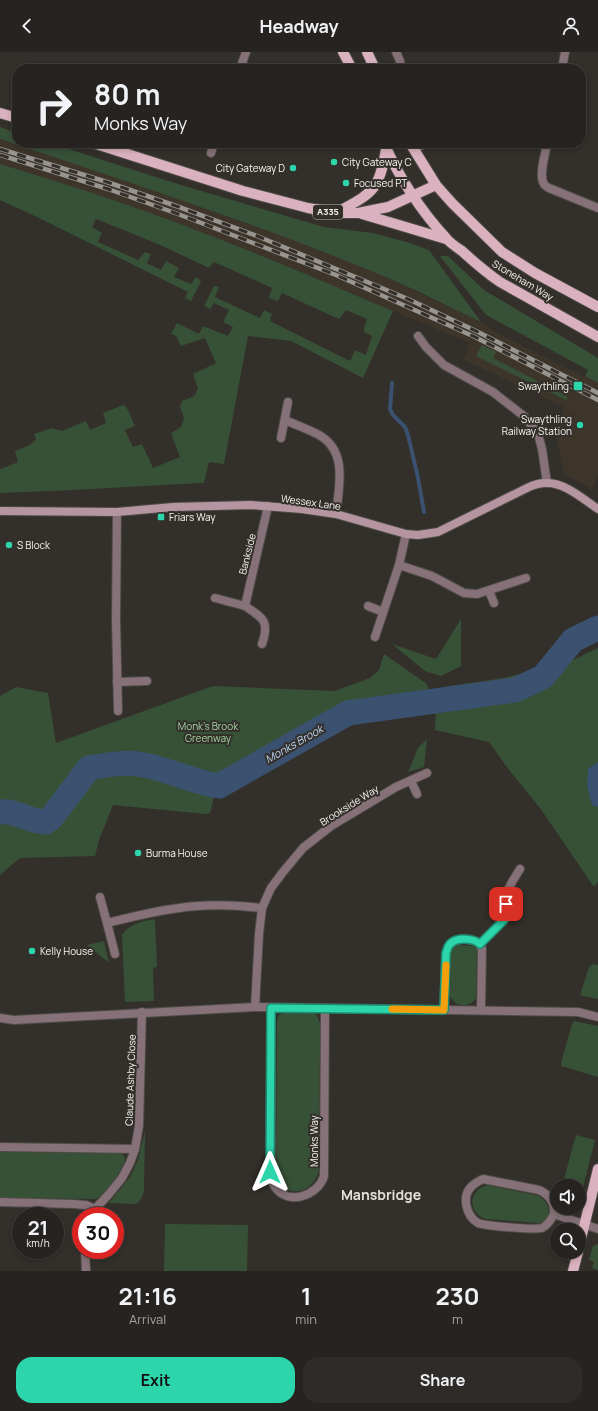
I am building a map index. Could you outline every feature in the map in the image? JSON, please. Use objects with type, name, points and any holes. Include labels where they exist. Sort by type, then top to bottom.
[{"type":"main road","points":[[343,52],[349,64]]},
{"type":"main road","points":[[367,52],[373,64]]},
{"type":"main road","points":[[0,113],[12,117]]},
{"type":"main road","name":"A335","points":[[109,148],[243,191],[308,208],[336,213],[358,213],[388,207],[436,184]]},
{"type":"main road","points":[[336,213],[372,191],[381,174],[385,148]]},
{"type":"main road","name":"Stoneham Way","points":[[386,148],[394,165],[413,196],[446,238],[500,282],[598,337]]},
{"type":"main road","name":"Stoneham Way","points":[[413,148],[436,184],[468,220],[502,252],[535,273],[598,307]]},
{"type":"main road","points":[[358,213],[446,238]]},
{"type":"main road","points":[[585,1223],[598,1170]]},
{"type":"main road","points":[[573,1271],[576,1259]]},
{"type":"street","points":[[242,64],[246,52]]},
{"type":"street","points":[[396,52],[400,64]]},
{"type":"street","points":[[563,64],[565,52]]},
{"type":"street","points":[[211,153],[212,148]]},
{"type":"street","points":[[547,148],[542,170],[544,184],[549,188],[598,208]]},
{"type":"street","points":[[418,336],[426,347],[444,365],[493,392],[525,417],[538,434],[542,449],[547,483]]},
{"type":"street","points":[[281,438],[288,402]]},
{"type":"street","points":[[285,420],[320,436],[330,444],[337,455],[340,467],[340,480],[336,514]]},
{"type":"street","name":"Wessex Lane","points":[[0,511],[117,512],[172,507],[231,505],[268,506],[336,514],[406,534],[418,535],[438,532],[528,488],[537,484],[547,483],[566,488],[598,509]]},
{"type":"street","name":"Bankside","points":[[244,606],[268,506]]},
{"type":"street","points":[[117,512],[118,711]]},
{"type":"street","points":[[375,637],[399,565],[406,534]]},
{"type":"street","points":[[399,565],[432,576],[464,593],[477,594],[526,578]]},
{"type":"street","points":[[489,591],[494,602]]},
{"type":"street","points":[[215,598],[244,606],[261,616],[266,624],[266,633],[262,644]]},
{"type":"street","points":[[368,606],[383,612]]},
{"type":"street","points":[[117,682],[147,681]]},
{"type":"street","name":"Brookside Way","points":[[255,1007],[262,908],[271,888],[303,848],[331,826],[396,787],[427,773]]},
{"type":"street","points":[[411,781],[417,794]]},
{"type":"street","points":[[480,944],[504,920],[506,894],[520,869]]},
{"type":"street","points":[[100,897],[115,954]]},
{"type":"street","points":[[107,923],[181,907],[244,906],[262,908]]},
{"type":"street","points":[[444,1010],[446,953],[448,946],[456,940],[464,939],[472,940],[480,944],[482,949],[481,1010]]},
{"type":"street","points":[[0,1018],[14,1020],[255,1007],[578,1012],[598,1017]]},
{"type":"street","name":"Monks Way","points":[[271,1008],[270,1172],[275,1187],[279,1192],[296,1197],[308,1195],[318,1187],[322,1182],[324,1172],[325,1008]]},
{"type":"street","name":"Claude Ashby Close","points":[[97,1207],[122,1178],[135,1149],[139,1118],[142,1012]]},
{"type":"street","points":[[0,1147],[135,1149]]},
{"type":"street","points":[[483,1179],[539,1190],[545,1193],[551,1200],[555,1209],[554,1214],[548,1224],[537,1229],[484,1225],[474,1220],[468,1211],[466,1199],[472,1186],[483,1179]]},
{"type":"street","name":"Claude Ashby Close","points":[[0,1202],[79,1204],[86,1205],[88,1207]]},
{"type":"street","points":[[557,1215],[582,1223]]},
{"type":"street","points":[[586,1224],[598,1229]]},
{"type":"street","points":[[85,1259],[86,1271]]},
{"type":"shaded area","points":[[0,139],[12,143],[12,148],[27,148],[297,241],[373,271],[481,322],[492,330],[598,383],[598,476],[592,489],[564,474],[556,435],[564,407],[464,360],[470,343],[257,254],[184,226],[113,200],[0,164]]},
{"type":"green space","points":[[0,127],[12,131],[12,143],[0,139]]},
{"type":"green space","points":[[27,148],[66,148],[184,186],[324,227],[373,233],[429,250],[481,322],[385,277],[279,235],[187,202]]},
{"type":"green space","points":[[0,164],[99,195],[184,225],[393,311],[363,378],[291,341],[248,336],[224,464],[209,462],[204,483],[0,493],[0,467],[1,469],[18,462],[15,451],[30,445],[36,439],[34,434],[52,428],[62,431],[86,421],[90,430],[106,423],[103,413],[123,405],[126,406],[135,426],[125,430],[133,447],[142,444],[153,468],[180,457],[171,433],[181,427],[184,418],[180,407],[182,401],[194,396],[198,389],[193,374],[216,363],[205,338],[181,346],[176,336],[171,334],[177,323],[199,334],[203,326],[228,336],[233,327],[223,322],[229,310],[214,303],[210,309],[204,306],[214,286],[219,287],[215,297],[260,318],[264,310],[272,314],[270,321],[350,361],[355,350],[366,355],[372,336],[364,332],[367,319],[346,310],[339,319],[282,293],[278,301],[269,298],[272,288],[214,262],[209,268],[158,244],[96,219],[92,227],[102,233],[98,242],[138,260],[145,252],[151,254],[147,263],[161,270],[166,261],[179,268],[174,277],[191,284],[196,277],[201,281],[191,301],[185,298],[188,292],[0,200]]},
{"type":"green space","points":[[440,256],[448,256],[484,290],[598,358],[598,383],[585,376],[588,370],[486,315]]},
{"type":"green space","points":[[482,345],[496,352],[493,358],[568,397],[566,400],[476,356]]},
{"type":"green space","points":[[461,619],[461,666],[441,676],[425,671],[392,644],[436,659]]},
{"type":"green space","points":[[598,648],[598,882],[594,887],[540,808],[509,770],[489,742],[435,730],[437,690],[443,687],[504,678],[575,659]]},
{"type":"green space","name":"Monk's Brook Greenway","points":[[384,654],[427,684],[429,691],[406,694],[382,700],[348,704],[216,776],[206,776],[188,770],[143,760],[121,758],[87,765],[60,794],[45,816],[40,817],[4,802],[0,803],[0,696],[16,687],[48,693],[56,743],[213,686],[335,691],[370,678],[379,670]]},
{"type":"green space","points":[[427,739],[424,767],[408,772],[418,748]]},
{"type":"green space","points":[[120,772],[132,772],[157,776],[215,793],[210,813],[205,814],[113,805],[99,840],[95,856],[20,858],[0,875],[0,818],[16,820],[42,827],[51,826],[60,818],[84,785],[98,778]]},
{"type":"green space","points":[[155,919],[157,967],[153,968],[154,1001],[125,1002],[122,935],[132,925]]},
{"type":"green space","points":[[104,941],[109,963],[87,945]]},
{"type":"green space","points":[[457,945],[473,946],[476,948],[477,952],[476,998],[470,1004],[466,1005],[459,1005],[455,1003],[450,996],[451,951]]},
{"type":"green space","points":[[593,964],[598,965],[598,999],[580,995],[589,967]]},
{"type":"green space","points":[[285,1012],[311,1012],[316,1014],[320,1023],[319,1169],[312,1183],[307,1188],[300,1191],[287,1190],[276,1178],[277,1020],[279,1015]]},
{"type":"green space","points":[[574,1021],[598,1026],[598,1077],[561,1066]]},
{"type":"green space","points":[[145,1131],[144,1191],[142,1198],[136,1204],[109,1203],[130,1177],[138,1160]]},
{"type":"green space","points":[[576,1135],[595,1140],[585,1179],[564,1179]]},
{"type":"green space","points":[[0,1151],[118,1152],[123,1155],[125,1161],[120,1172],[107,1190],[100,1197],[95,1199],[0,1198]]},
{"type":"green space","points":[[488,1185],[539,1196],[548,1206],[549,1213],[547,1217],[540,1223],[485,1219],[475,1211],[472,1201],[477,1191]]},
{"type":"green space","points":[[165,1224],[248,1225],[247,1271],[164,1271]]},
{"type":"green space","points":[[598,1244],[598,1270],[592,1268],[594,1262],[589,1260],[593,1246]]},
{"type":"water","points":[[598,762],[598,807],[592,805],[587,786],[588,769]]},
{"type":"waterway","points":[[392,383],[390,409],[393,415],[405,427],[408,435],[424,512]]},
{"type":"waterway","name":"Monks Brook","points":[[0,812],[12,813],[46,822],[52,817],[89,768],[123,763],[144,765],[200,782],[219,786],[348,713],[515,690],[543,677],[573,640],[598,628]]},
{"type":"waterway","points":[[454,689],[456,698]]},
{"type":"railway","points":[[0,149],[107,182],[257,236],[408,299],[478,332],[598,393]]},
{"type":"railway","points":[[0,155],[108,189],[178,214],[336,275],[475,337],[598,400]]},
{"type":"slow traffic","points":[[392,1009],[444,1010],[446,965]]},
{"type":"place","name":"City Gateway C","points":[[334,162]]},
{"type":"place","name":"City Gateway D","points":[[293,168]]},
{"type":"place","name":"Focused PT","points":[[346,183]]},
{"type":"place","name":"Swaythling","points":[[578,386]]},
{"type":"place","name":"Swaythling Railway Station","points":[[580,425]]},
{"type":"place","name":"Friars Way","points":[[161,517]]},
{"type":"place","name":"S Block","points":[[9,545]]},
{"type":"place","name":"Burma House","points":[[138,853]]},
{"type":"place","name":"Kelly House","points":[[32,951]]},
{"type":"district","name":"Mansbridge","points":[[381,1195]]},
{"type":"route","points":[[270,1172],[271,1008],[444,1010],[446,953],[448,946],[456,940],[464,939],[472,940],[480,944],[504,920],[506,914],[506,904]]}]
